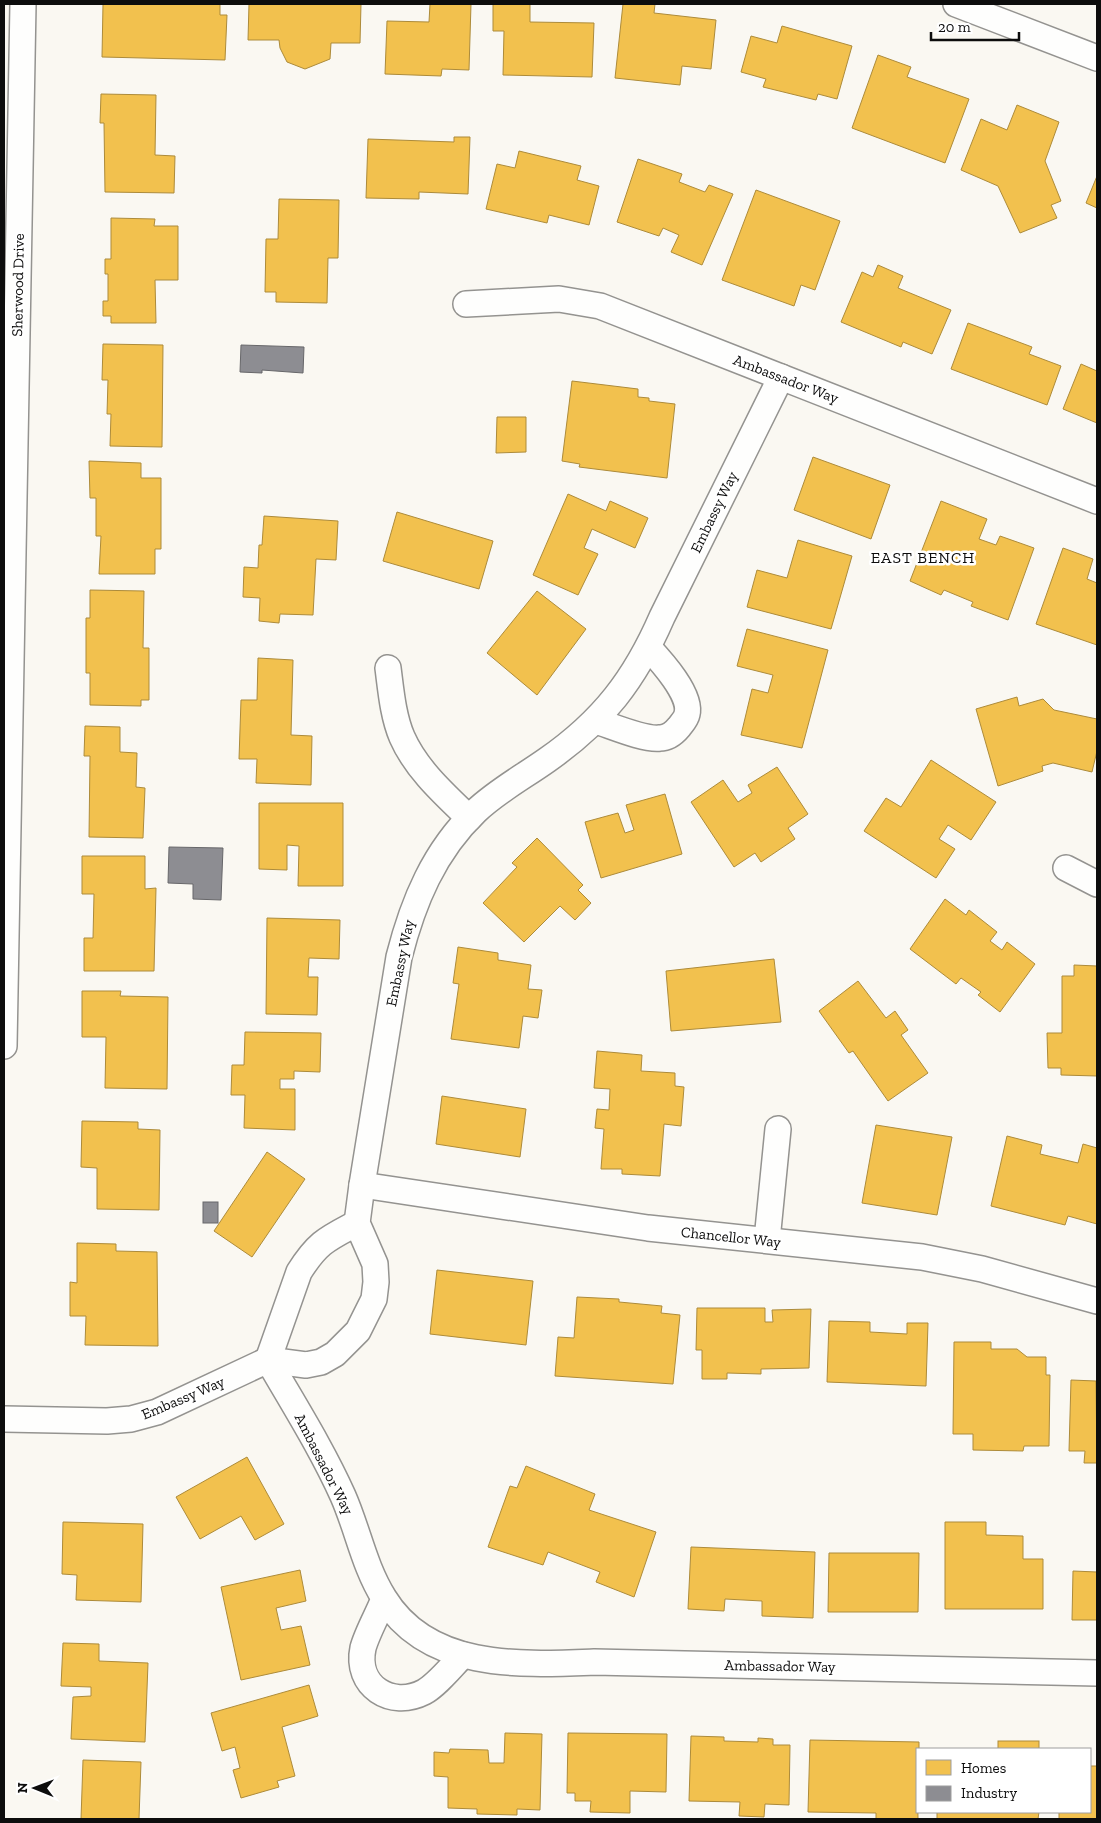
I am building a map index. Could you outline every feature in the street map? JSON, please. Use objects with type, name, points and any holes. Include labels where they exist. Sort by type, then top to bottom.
[{"type":"street","name":"Sherwood Drive","points":[[4,1046],[23,4]]},
{"type":"street","points":[[956,4],[1097,58]]},
{"type":"street","name":"Ambassador Way","points":[[466,304],[550,299],[579,301],[600,306],[1097,501]]},
{"type":"street","name":"Embassy Way","points":[[357,1223],[394,985],[406,928],[414,904],[432,868],[450,841],[469,818],[493,796],[549,759],[596,721],[633,674],[649,648],[662,617],[781,377]]},
{"type":"street","points":[[596,721],[649,737],[659,738],[674,733],[684,721],[687,713],[687,704],[683,695],[666,667],[649,648]]},
{"type":"street","points":[[388,668],[396,718],[405,743],[428,777],[469,818]]},
{"type":"street","points":[[1066,868],[1097,884]]},
{"type":"street","points":[[767,1240],[778,1129]]},
{"type":"street","name":"Chancellor Way","points":[[362,1185],[648,1228],[922,1257],[982,1269],[1097,1302]]},
{"type":"street","points":[[357,1223],[375,1264],[376,1282],[374,1299],[358,1331],[335,1354],[321,1362],[306,1365],[268,1360],[299,1272],[307,1259],[316,1247],[357,1223]]},
{"type":"street","name":"Ambassador Way","points":[[268,1360],[320,1449],[353,1521],[364,1558],[384,1599],[399,1618],[416,1632],[437,1645],[463,1655],[487,1661],[524,1664],[604,1662],[1097,1673]]},
{"type":"street","name":"Embassy Way","points":[[4,1419],[107,1421],[131,1419],[157,1412],[268,1360]]},
{"type":"street","points":[[384,1599],[363,1648],[362,1663],[365,1675],[369,1684],[376,1690],[391,1697],[416,1696],[426,1691],[463,1655]]},
{"type":"building: Homes","points":[[103,4],[220,4],[220,15],[227,15],[225,60],[102,57]]},
{"type":"building: Homes","points":[[249,4],[361,4],[360,43],[331,43],[330,59],[305,69],[287,62],[280,48],[279,40],[248,40]]},
{"type":"building: Homes","points":[[430,4],[471,4],[469,70],[442,69],[441,76],[385,74],[387,21],[429,22]]},
{"type":"building: Homes","points":[[493,4],[530,4],[530,22],[594,23],[592,77],[503,75],[504,31],[493,31]]},
{"type":"building: Homes","points":[[623,4],[655,4],[654,13],[716,20],[711,69],[682,66],[680,85],[615,78]]},
{"type":"building: Homes","points":[[782,26],[852,46],[837,99],[818,94],[816,100],[763,87],[766,79],[741,72],[751,36],[777,43]]},
{"type":"building: Homes","points":[[878,55],[911,67],[907,77],[969,99],[945,163],[852,128]]},
{"type":"building: Homes","points":[[101,94],[156,95],[155,155],[175,156],[174,193],[105,192],[104,123],[100,123]]},
{"type":"building: Homes","points":[[1017,105],[1059,122],[1045,161],[1061,201],[1051,205],[1057,218],[1020,233],[998,186],[961,170],[981,119],[1007,130]]},
{"type":"building: Homes","points":[[454,137],[470,137],[468,194],[419,192],[419,199],[366,198],[368,139],[454,142]]},
{"type":"building: Homes","points":[[519,151],[581,166],[577,180],[599,186],[589,225],[549,215],[547,223],[486,209],[497,164],[515,168]]},
{"type":"building: Homes","points":[[638,159],[682,174],[679,182],[705,192],[709,185],[733,194],[702,265],[671,252],[679,235],[663,228],[659,236],[617,222]]},
{"type":"building: Homes","points":[[1097,176],[1097,208],[1086,203]]},
{"type":"building: Homes","points":[[756,190],[840,221],[815,290],[801,285],[794,306],[722,280]]},
{"type":"building: Homes","points":[[279,199],[339,200],[338,258],[328,258],[327,303],[276,302],[276,292],[265,292],[266,239],[278,239]]},
{"type":"building: Homes","points":[[111,218],[155,219],[154,226],[178,226],[178,280],[155,280],[156,323],[111,323],[111,316],[103,316],[103,301],[108,301],[108,274],[105,274],[105,259],[111,259]]},
{"type":"building: Homes","points":[[878,265],[903,276],[898,288],[951,310],[932,354],[903,342],[901,347],[841,322],[862,272],[873,277]]},
{"type":"building: Homes","points":[[968,323],[1032,347],[1029,354],[1061,366],[1047,405],[951,369]]},
{"type":"building: Homes","points":[[103,344],[163,345],[162,447],[110,446],[111,414],[107,414],[108,380],[102,380]]},
{"type":"building: Homes","points":[[1081,364],[1097,371],[1097,423],[1063,409]]},
{"type":"building: Homes","points":[[572,381],[638,389],[638,397],[649,398],[649,401],[675,404],[667,478],[579,467],[580,464],[562,461]]},
{"type":"building: Homes","points":[[497,417],[526,417],[526,452],[496,453]]},
{"type":"building: Homes","points":[[813,457],[890,485],[871,539],[794,510]]},
{"type":"building: Homes","points":[[89,461],[141,463],[141,478],[161,478],[161,549],[155,549],[155,574],[99,574],[101,536],[96,536],[96,498],[90,498]]},
{"type":"building: Homes","points":[[568,494],[606,511],[610,501],[648,518],[635,548],[592,529],[584,548],[598,554],[578,595],[533,575]]},
{"type":"building: Homes","points":[[941,501],[987,519],[979,539],[996,545],[1000,536],[1034,548],[1008,620],[971,606],[973,602],[944,590],[941,595],[910,581]]},
{"type":"building: Homes","points":[[397,512],[493,541],[479,589],[383,561]]},
{"type":"building: Homes","points":[[264,516],[338,521],[336,560],[316,559],[313,615],[280,614],[279,623],[259,621],[260,598],[243,597],[244,567],[258,568],[259,545],[262,545]]},
{"type":"building: Homes","points":[[798,540],[852,556],[831,629],[747,607],[757,570],[787,578]]},
{"type":"building: Homes","points":[[1063,548],[1093,559],[1087,579],[1097,583],[1097,645],[1036,624]]},
{"type":"building: Homes","points":[[90,590],[144,591],[143,648],[149,648],[149,700],[141,700],[141,706],[90,705],[90,673],[86,673],[86,618],[90,618]]},
{"type":"building: Homes","points":[[537,591],[586,629],[537,695],[487,653]]},
{"type":"building: Homes","points":[[747,629],[828,650],[802,748],[741,735],[752,689],[768,693],[773,675],[737,666]]},
{"type":"building: Homes","points":[[258,658],[293,660],[291,735],[312,736],[311,785],[256,783],[257,759],[239,759],[241,700],[257,700]]},
{"type":"building: Homes","points":[[1017,697],[1019,706],[1043,699],[1054,710],[1097,719],[1097,751],[1092,772],[1053,763],[1042,766],[1043,771],[998,786],[976,709]]},
{"type":"building: Homes","points":[[85,726],[120,727],[120,752],[137,753],[136,787],[145,788],[143,838],[89,837],[90,756],[84,756]]},
{"type":"building: Homes","points":[[931,760],[996,802],[971,840],[948,825],[939,839],[955,849],[936,878],[864,831],[886,798],[901,807]]},
{"type":"building: Homes","points":[[777,767],[808,814],[788,828],[795,839],[761,862],[755,853],[734,867],[691,802],[723,780],[738,802],[752,793],[748,785]]},
{"type":"building: Homes","points":[[665,794],[682,854],[601,878],[585,822],[618,813],[625,833],[634,830],[626,805]]},
{"type":"building: Homes","points":[[259,803],[343,803],[343,886],[298,886],[299,846],[287,845],[287,870],[259,869]]},
{"type":"building: Homes","points":[[537,838],[583,885],[578,890],[591,903],[575,920],[560,906],[524,942],[483,903],[517,867],[512,863]]},
{"type":"building: Homes","points":[[82,856],[145,856],[145,889],[156,888],[154,971],[84,971],[84,938],[93,938],[94,894],[82,894]]},
{"type":"building: Homes","points":[[945,899],[966,915],[969,910],[997,932],[990,941],[1002,950],[1007,942],[1035,964],[1000,1012],[978,995],[981,992],[961,978],[956,984],[910,949]]},
{"type":"building: Homes","points":[[267,918],[340,920],[339,959],[309,958],[308,977],[318,977],[317,1015],[266,1014]]},
{"type":"building: Homes","points":[[458,947],[498,953],[498,960],[531,965],[528,989],[542,990],[538,1018],[523,1016],[519,1048],[451,1039],[459,984],[453,983]]},
{"type":"building: Homes","points":[[774,959],[781,1022],[671,1031],[666,971]]},
{"type":"building: Homes","points":[[1074,965],[1097,966],[1097,1076],[1061,1075],[1061,1068],[1048,1068],[1047,1033],[1062,1033],[1062,976],[1074,976]]},
{"type":"building: Homes","points":[[858,981],[886,1018],[895,1011],[908,1030],[901,1035],[928,1073],[888,1101],[853,1051],[849,1053],[819,1011]]},
{"type":"building: Homes","points":[[82,991],[121,991],[120,996],[168,997],[167,1089],[105,1088],[106,1037],[82,1037]]},
{"type":"building: Homes","points":[[245,1032],[321,1033],[320,1072],[294,1071],[294,1079],[280,1079],[280,1089],[295,1089],[295,1130],[244,1128],[245,1095],[231,1095],[232,1065],[244,1065]]},
{"type":"building: Homes","points":[[597,1051],[642,1055],[641,1071],[675,1073],[675,1086],[684,1087],[681,1126],[664,1124],[660,1176],[622,1174],[622,1169],[601,1169],[604,1129],[595,1128],[597,1109],[609,1110],[610,1089],[594,1088]]},
{"type":"building: Homes","points":[[442,1096],[526,1109],[520,1157],[436,1144]]},
{"type":"building: Homes","points":[[82,1121],[138,1122],[138,1129],[160,1130],[159,1210],[97,1209],[97,1168],[81,1167]]},
{"type":"building: Homes","points":[[876,1125],[952,1137],[937,1215],[862,1203]]},
{"type":"building: Homes","points":[[1007,1136],[1042,1145],[1040,1154],[1078,1163],[1083,1144],[1097,1148],[1097,1224],[1068,1216],[1065,1225],[991,1206]]},
{"type":"building: Homes","points":[[267,1152],[305,1179],[252,1257],[214,1231]]},
{"type":"building: Homes","points":[[77,1243],[116,1244],[116,1251],[157,1252],[158,1346],[85,1345],[86,1316],[70,1316],[70,1282],[77,1283]]},
{"type":"building: Homes","points":[[437,1270],[533,1281],[526,1345],[430,1334]]},
{"type":"building: Homes","points":[[577,1297],[619,1299],[619,1302],[662,1306],[661,1313],[680,1315],[673,1384],[555,1376],[558,1337],[574,1338]]},
{"type":"building: Homes","points":[[697,1308],[765,1308],[765,1322],[773,1322],[772,1310],[811,1309],[809,1368],[761,1369],[761,1374],[727,1373],[727,1379],[702,1379],[702,1350],[696,1350]]},
{"type":"building: Homes","points":[[829,1321],[870,1322],[870,1332],[907,1334],[907,1323],[928,1323],[926,1386],[827,1382]]},
{"type":"building: Homes","points":[[954,1342],[991,1342],[991,1349],[1017,1349],[1027,1357],[1046,1357],[1046,1375],[1050,1375],[1049,1446],[1024,1446],[1023,1451],[973,1450],[973,1434],[953,1434]]},
{"type":"building: Homes","points":[[1071,1380],[1096,1381],[1097,1463],[1084,1463],[1085,1451],[1069,1451]]},
{"type":"building: Homes","points":[[247,1457],[284,1524],[255,1540],[241,1516],[200,1539],[176,1497]]},
{"type":"building: Homes","points":[[526,1466],[595,1494],[589,1510],[656,1532],[634,1597],[596,1582],[600,1572],[548,1552],[543,1565],[488,1547],[510,1486],[517,1488]]},
{"type":"building: Homes","points":[[63,1522],[143,1524],[141,1602],[76,1600],[77,1575],[62,1574]]},
{"type":"building: Homes","points":[[945,1522],[986,1522],[986,1535],[1023,1536],[1023,1559],[1043,1559],[1043,1609],[945,1609]]},
{"type":"building: Homes","points":[[691,1547],[815,1552],[813,1618],[762,1616],[762,1601],[725,1599],[724,1611],[688,1609]]},
{"type":"building: Homes","points":[[829,1553],[919,1553],[918,1612],[828,1612]]},
{"type":"building: Homes","points":[[300,1570],[306,1601],[276,1608],[281,1630],[301,1626],[310,1665],[241,1680],[221,1587]]},
{"type":"building: Homes","points":[[1073,1571],[1097,1572],[1097,1620],[1072,1620]]},
{"type":"building: Homes","points":[[63,1643],[99,1644],[99,1661],[148,1663],[145,1742],[71,1739],[73,1697],[91,1696],[91,1687],[61,1686]]},
{"type":"building: Homes","points":[[309,1685],[318,1716],[282,1727],[295,1776],[277,1781],[279,1787],[241,1798],[233,1770],[240,1768],[235,1747],[222,1751],[211,1713]]},
{"type":"building: Homes","points":[[505,1733],[542,1734],[540,1810],[517,1809],[517,1815],[477,1814],[477,1809],[448,1808],[448,1777],[434,1776],[434,1752],[449,1753],[450,1749],[488,1750],[489,1763],[504,1763]]},
{"type":"building: Homes","points":[[568,1733],[667,1734],[666,1792],[630,1791],[630,1813],[590,1812],[591,1801],[575,1801],[575,1793],[567,1793]]},
{"type":"building: Homes","points":[[691,1736],[724,1737],[724,1741],[758,1742],[758,1738],[773,1739],[773,1745],[790,1745],[789,1805],[765,1804],[764,1817],[739,1816],[740,1802],[689,1801]]},
{"type":"building: Homes","points":[[810,1740],[919,1742],[919,1748],[916,1748],[916,1813],[918,1813],[918,1819],[876,1819],[876,1813],[808,1812]]},
{"type":"building: Homes","points":[[998,1741],[1039,1741],[1039,1748],[998,1748]]},
{"type":"building: Homes","points":[[83,1760],[141,1762],[139,1819],[81,1819]]},
{"type":"building: Homes","points":[[1091,1766],[1097,1766],[1097,1819],[1059,1819],[1059,1813],[1091,1813]]},
{"type":"building: Homes","points":[[937,1813],[1039,1813],[1038,1819],[937,1819]]},
{"type":"building: Industry","points":[[241,345],[304,347],[303,373],[262,370],[262,373],[240,372]]},
{"type":"building: Industry","points":[[169,847],[223,848],[221,900],[193,899],[193,884],[168,883]]},
{"type":"building: Industry","points":[[203,1202],[218,1202],[218,1223],[203,1223]]},
{"type":"district","name":"EAST BENCH","points":[[923,557]]}]
